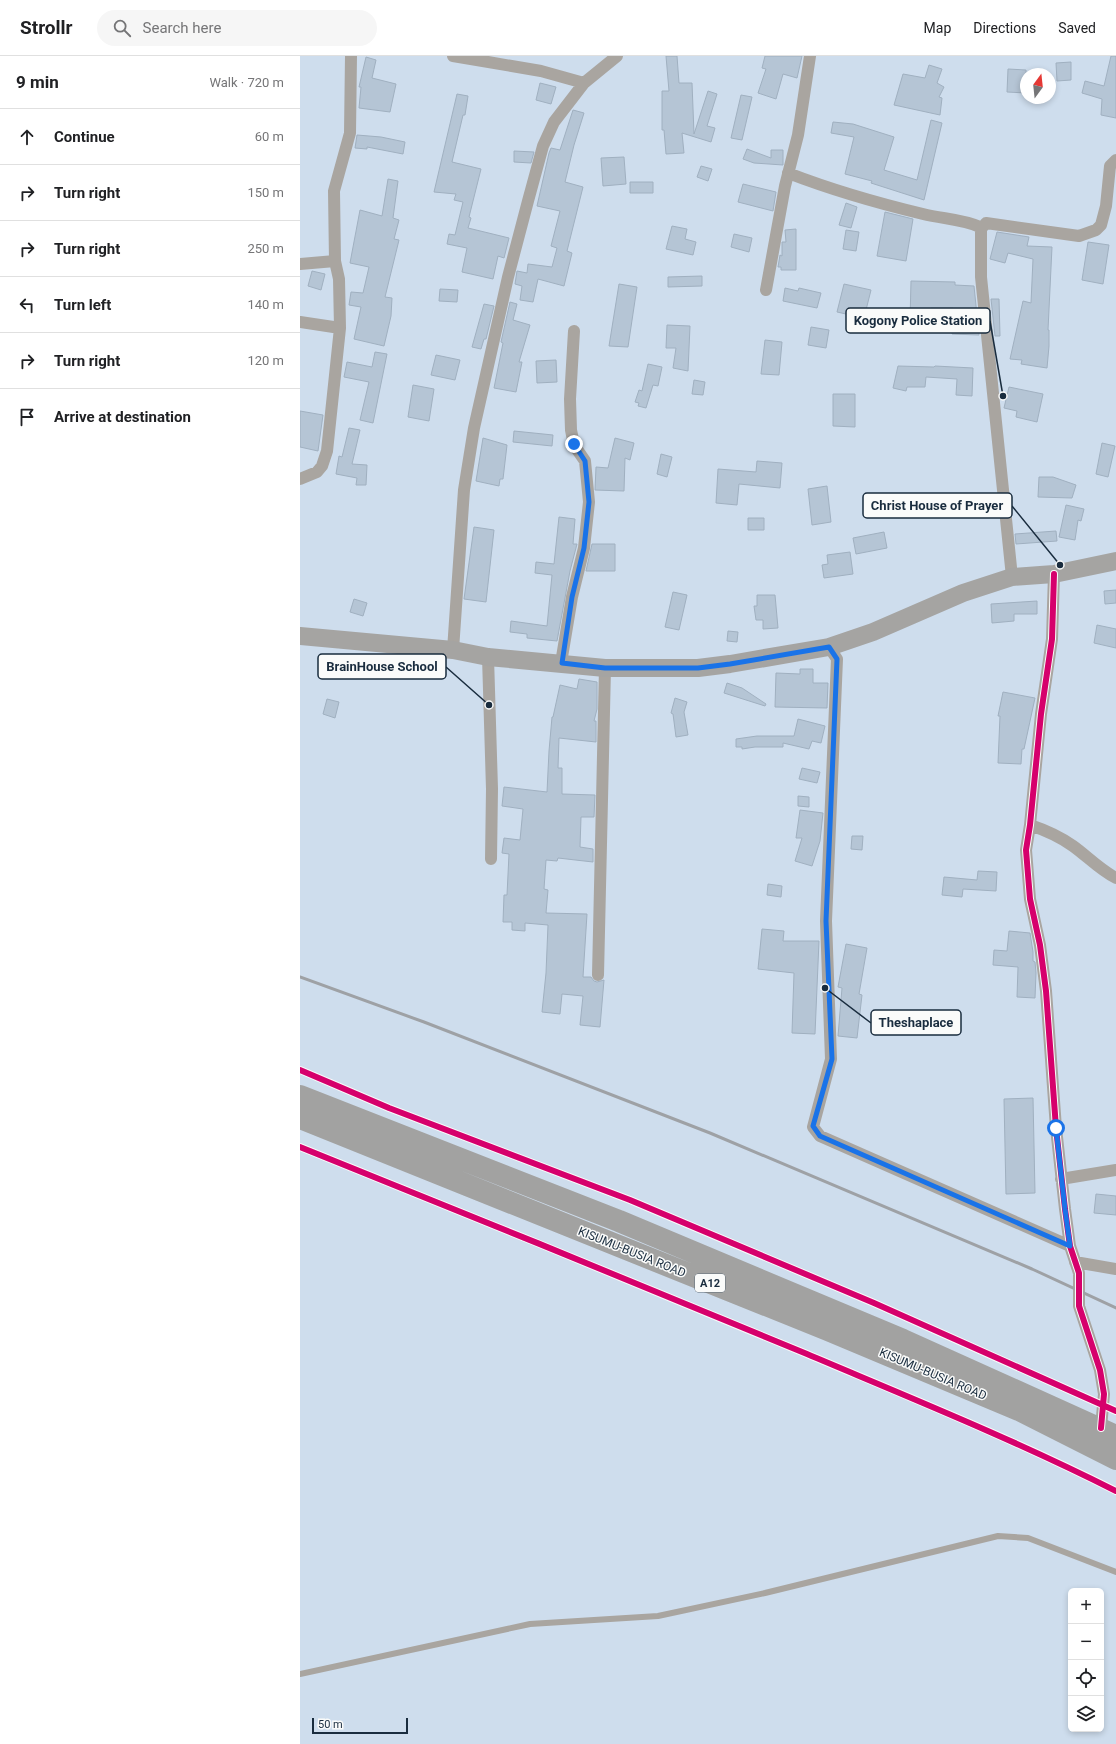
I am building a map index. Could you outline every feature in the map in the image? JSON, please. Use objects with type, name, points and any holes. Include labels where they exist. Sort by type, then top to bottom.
[{"type":"highway","name":"KISUMU-BUSIA ROAD","points":[[300,1096],[627,1224],[903,1340],[1108,1432]]},
{"type":"highway","name":"KISUMU-BUSIA ROAD","points":[[300,1118],[842,1336],[1018,1410],[1116,1459]]},
{"type":"main road","points":[[300,636],[453,650],[488,656],[605,668],[698,668],[829,647],[873,632],[963,593],[1012,577],[1054,574],[1116,561]]},
{"type":"street","points":[[300,479],[317,472],[322,466],[327,451],[340,328],[339,279],[335,261],[334,191],[350,133],[351,56]]},
{"type":"street","points":[[452,56],[541,71],[584,83]]},
{"type":"street","points":[[453,650],[464,490],[474,428],[508,277],[543,146],[554,122],[584,83],[617,56]]},
{"type":"street","points":[[766,290],[788,173],[798,135],[810,56]]},
{"type":"street","points":[[1012,577],[981,277],[981,229],[986,223],[1079,236],[1096,230],[1101,226],[1106,206],[1110,166],[1116,160]]},
{"type":"street","points":[[788,173],[833,190],[925,215],[967,221],[980,227],[981,229]]},
{"type":"street","points":[[300,264],[335,261]]},
{"type":"street","points":[[300,322],[340,328]]},
{"type":"street","points":[[562,663],[572,597],[584,548],[589,502],[585,461],[574,444],[571,430],[570,399],[574,331]]},
{"type":"street","points":[[1054,574],[1052,638],[1041,714],[1030,825],[1026,850],[1030,899],[1040,945],[1046,990],[1061,1178],[1070,1246],[1079,1274],[1079,1306],[1100,1370],[1108,1432]]},
{"type":"street","points":[[829,647],[837,659],[826,921],[832,1059],[813,1126],[820,1136],[1070,1246]]},
{"type":"street","points":[[488,656],[492,782],[491,859]]},
{"type":"street","points":[[598,975],[605,668]]},
{"type":"street","points":[[1030,825],[1048,831],[1072,845],[1116,878]]},
{"type":"street","points":[[1061,1178],[1116,1170]]},
{"type":"street","points":[[1075,1262],[1116,1269]]},
{"type":"lane","points":[[300,1674],[530,1624],[658,1616],[765,1593],[998,1536],[1028,1538],[1116,1572]]},
{"type":"building","points":[[666,56],[677,56],[679,83],[692,83],[694,134],[708,91],[717,94],[707,126],[715,128],[711,142],[682,133],[684,153],[666,154],[664,130],[662,130],[662,91],[669,91]]},
{"type":"building","points":[[765,56],[802,56],[797,78],[783,74],[776,99],[758,93],[766,69],[762,68]]},
{"type":"building","points":[[1111,56],[1116,56],[1116,118],[1101,115],[1102,99],[1082,93],[1085,81],[1104,86]]},
{"type":"building","points":[[366,57],[376,60],[372,78],[396,84],[390,112],[359,108],[361,87],[359,87]]},
{"type":"building","points":[[1071,62],[1071,80],[1057,81],[1056,63]]},
{"type":"building","points":[[929,65],[942,69],[937,83],[944,87],[939,97],[942,98],[940,115],[894,105],[903,74],[925,78]]},
{"type":"building","points":[[1008,69],[1020,70],[1020,93],[1007,92]]},
{"type":"building","points":[[540,83],[556,87],[551,104],[536,100]]},
{"type":"building","points":[[457,94],[468,96],[465,115],[463,115],[452,162],[481,169],[469,217],[471,218],[468,228],[509,238],[504,258],[498,256],[493,279],[462,272],[467,248],[447,244],[449,234],[455,235],[463,202],[454,200],[456,194],[434,192]]},
{"type":"building","points":[[741,95],[752,97],[742,140],[731,138]]},
{"type":"building","points":[[573,110],[584,113],[565,182],[583,187],[567,251],[572,253],[564,286],[538,279],[533,302],[520,300],[522,286],[515,284],[517,271],[527,273],[528,264],[552,267],[557,248],[551,246],[560,211],[537,206],[549,153],[551,148],[560,150]]},
{"type":"building","points":[[931,120],[942,123],[924,200],[871,183],[872,181],[845,174],[854,137],[831,133],[833,122],[853,124],[894,137],[884,170],[917,180]]},
{"type":"building","points":[[357,135],[381,137],[405,142],[403,154],[367,147],[367,149],[355,148]]},
{"type":"building","points":[[747,149],[771,158],[771,150],[783,150],[783,165],[754,163],[743,159]]},
{"type":"building","points":[[514,151],[534,152],[531,163],[514,162]]},
{"type":"building","points":[[624,157],[626,184],[603,186],[601,158]]},
{"type":"building","points":[[701,166],[712,169],[708,181],[697,177]]},
{"type":"building","points":[[388,179],[398,181],[393,218],[399,220],[394,239],[399,240],[385,297],[392,298],[391,316],[384,346],[354,339],[361,307],[349,305],[351,292],[363,293],[369,267],[350,263],[360,210],[382,216]]},
{"type":"building","points":[[630,182],[653,182],[653,193],[630,193]]},
{"type":"building","points":[[743,184],[776,192],[773,211],[738,202]]},
{"type":"building","points":[[846,203],[857,207],[851,228],[839,225]]},
{"type":"building","points":[[885,212],[913,219],[906,261],[877,256]]},
{"type":"building","points":[[672,226],[687,229],[685,239],[696,242],[693,255],[666,249]]},
{"type":"building","points":[[796,229],[796,270],[781,270],[781,267],[778,267],[780,255],[782,256],[782,242],[786,242],[785,230]]},
{"type":"building","points":[[846,230],[859,232],[856,251],[843,249]]},
{"type":"building","points":[[997,232],[1029,237],[1027,246],[1052,247],[1047,368],[1021,364],[1022,360],[1010,359],[1023,301],[1031,303],[1033,259],[1008,253],[1005,263],[990,259]]},
{"type":"building","points":[[734,234],[752,238],[749,252],[731,247]]},
{"type":"building","points":[[1088,242],[1109,245],[1103,284],[1082,280]]},
{"type":"building","points":[[312,271],[325,274],[321,290],[308,286]]},
{"type":"building","points":[[702,276],[702,286],[668,287],[668,277]]},
{"type":"building","points":[[911,281],[955,282],[955,285],[974,286],[979,335],[952,334],[953,308],[931,308],[931,322],[910,321]]},
{"type":"building","points":[[619,284],[637,287],[628,347],[609,346]]},
{"type":"building","points":[[844,284],[871,290],[864,318],[837,312]]},
{"type":"building","points":[[785,288],[798,291],[799,288],[821,293],[817,308],[783,301]]},
{"type":"building","points":[[440,289],[458,290],[457,302],[439,301]]},
{"type":"building","points":[[991,299],[999,299],[1000,336],[995,336]]},
{"type":"building","points":[[510,302],[517,304],[513,320],[530,325],[519,362],[522,362],[516,392],[494,388],[503,343],[501,342]]},
{"type":"building","points":[[484,304],[494,306],[486,339],[484,339],[481,349],[472,347]]},
{"type":"building","points":[[667,325],[690,326],[688,371],[673,368],[676,348],[666,348]]},
{"type":"building","points":[[811,327],[829,330],[826,348],[808,345]]},
{"type":"building","points":[[765,340],[782,342],[779,375],[761,374]]},
{"type":"building","points":[[375,352],[387,354],[373,423],[360,420],[369,382],[344,377],[347,362],[372,367]]},
{"type":"building","points":[[436,355],[460,360],[455,380],[431,375]]},
{"type":"building","points":[[556,360],[557,382],[537,383],[536,361]]},
{"type":"building","points":[[648,364],[662,367],[658,386],[653,385],[646,408],[638,406],[639,403],[635,402],[639,390],[642,391]]},
{"type":"building","points":[[898,366],[973,368],[972,396],[956,395],[957,379],[926,377],[925,387],[907,387],[906,391],[893,388]]},
{"type":"building","points":[[694,380],[705,382],[703,395],[692,394]]},
{"type":"building","points":[[413,385],[434,389],[429,421],[408,417]]},
{"type":"building","points":[[1009,387],[1043,394],[1037,422],[1016,417],[1017,411],[1004,408]]},
{"type":"building","points":[[833,394],[855,394],[855,427],[833,426]]},
{"type":"building","points":[[300,411],[323,415],[318,451],[300,447]]},
{"type":"building","points":[[349,428],[360,430],[352,464],[367,465],[366,485],[356,485],[357,478],[336,474],[339,456],[342,457]]},
{"type":"building","points":[[514,431],[553,435],[552,446],[513,442]]},
{"type":"building","points":[[483,438],[507,445],[503,479],[500,479],[499,486],[476,481]]},
{"type":"building","points":[[615,438],[634,443],[630,460],[625,458],[624,491],[595,490],[596,467],[608,468]]},
{"type":"building","points":[[1102,443],[1115,446],[1108,477],[1096,474]]},
{"type":"building","points":[[661,454],[672,457],[667,477],[657,474]]},
{"type":"building","points":[[757,461],[782,463],[780,488],[739,484],[737,505],[716,503],[718,469],[756,472]]},
{"type":"building","points":[[1039,477],[1053,477],[1076,485],[1072,498],[1038,497]]},
{"type":"building","points":[[827,486],[831,522],[812,525],[808,489]]},
{"type":"building","points":[[1066,505],[1084,509],[1081,521],[1078,520],[1075,540],[1059,537]]},
{"type":"building","points":[[559,517],[575,519],[573,544],[577,544],[570,571],[557,641],[527,638],[527,634],[510,632],[511,621],[547,626],[552,575],[535,573],[536,562],[554,564]]},
{"type":"building","points":[[748,518],[764,518],[764,530],[748,530]]},
{"type":"building","points":[[474,527],[494,530],[486,602],[464,599]]},
{"type":"building","points":[[1056,531],[1057,541],[1016,544],[1015,534]]},
{"type":"building","points":[[884,532],[887,548],[856,554],[853,538]]},
{"type":"building","points":[[592,544],[615,544],[615,571],[586,571]]},
{"type":"building","points":[[850,552],[853,574],[824,578],[822,565],[828,564],[827,555]]},
{"type":"building","points":[[1116,590],[1116,603],[1105,604],[1104,591]]},
{"type":"building","points":[[673,592],[687,595],[679,630],[665,627]]},
{"type":"building","points":[[757,595],[775,595],[778,628],[763,629],[763,620],[756,620],[754,606],[757,606]]},
{"type":"building","points":[[354,599],[367,603],[363,616],[350,612]]},
{"type":"building","points":[[1037,601],[1037,614],[1014,614],[1014,621],[992,623],[991,604]]},
{"type":"building","points":[[1097,625],[1116,629],[1116,648],[1094,643]]},
{"type":"building","points":[[728,631],[738,632],[737,642],[727,641]]},
{"type":"building","points":[[800,669],[813,669],[813,683],[828,683],[827,708],[775,707],[776,673],[800,674]]},
{"type":"building","points":[[579,679],[597,682],[597,709],[594,721],[596,721],[596,742],[559,738],[558,768],[562,768],[562,794],[595,795],[594,817],[581,817],[580,847],[593,849],[593,862],[558,858],[557,861],[546,860],[544,889],[548,890],[546,913],[587,914],[583,977],[591,977],[597,982],[604,980],[600,1027],[580,1025],[583,996],[562,994],[560,1014],[542,1012],[546,973],[548,925],[525,923],[525,931],[512,930],[512,922],[503,922],[504,895],[507,895],[509,854],[502,853],[504,838],[520,840],[523,809],[502,806],[504,787],[547,792],[552,717],[560,685],[577,689]]},
{"type":"building","points":[[727,683],[742,688],[766,704],[765,706],[724,693]]},
{"type":"building","points":[[1003,692],[1035,698],[1024,749],[1022,749],[1021,764],[998,763],[1000,716],[998,716]]},
{"type":"building","points":[[675,698],[687,702],[684,712],[688,735],[676,737],[673,714],[671,713]]},
{"type":"building","points":[[327,699],[339,702],[335,718],[323,714]]},
{"type":"building","points":[[798,719],[825,726],[821,743],[812,741],[809,749],[783,743],[783,747],[755,747],[742,749],[742,747],[736,747],[736,739],[757,736],[794,736]]},
{"type":"building","points":[[802,768],[820,772],[817,783],[799,779]]},
{"type":"building","points":[[798,796],[809,797],[809,807],[798,806]]},
{"type":"building","points":[[800,810],[823,813],[820,841],[812,866],[795,861],[802,838],[796,838]]},
{"type":"building","points":[[852,836],[863,836],[862,850],[851,849]]},
{"type":"building","points":[[978,871],[997,872],[996,891],[963,889],[962,897],[942,895],[944,877],[977,880]]},
{"type":"building","points":[[768,884],[782,886],[781,897],[767,895]]},
{"type":"building","points":[[762,929],[784,931],[783,941],[819,941],[815,1034],[792,1033],[794,973],[758,969]]},
{"type":"building","points":[[1009,931],[1030,933],[1036,973],[1035,998],[1017,997],[1018,967],[993,965],[994,950],[1007,951]]},
{"type":"building","points":[[846,944],[867,948],[859,994],[862,995],[857,1038],[838,1036],[842,988],[838,987]]},
{"type":"building","points":[[1033,1098],[1035,1193],[1006,1194],[1004,1099]]},
{"type":"building","points":[[1096,1194],[1116,1196],[1116,1215],[1094,1213]]},
{"type":"railway","points":[[300,977],[424,1022],[710,1133],[1032,1269],[1116,1308]]},
{"type":"cycle path","points":[[1054,574],[1052,639],[1041,714],[1030,825],[1026,850],[1030,899],[1040,945],[1046,991],[1056,1128],[1065,1209],[1070,1246],[1079,1273],[1079,1306],[1100,1370],[1104,1394],[1101,1428]]},
{"type":"cycle path","points":[[300,1070],[389,1108],[630,1200],[874,1303],[1116,1411]]},
{"type":"cycle path","points":[[300,1147],[885,1387],[1040,1454],[1116,1491]]},
{"type":"place","name":"Kogony Police Station","points":[[1003,396]]},
{"type":"place","name":"Christ House of Prayer","points":[[1060,565]]},
{"type":"place","name":"BrainHouse School","points":[[489,705]]},
{"type":"place","name":"Theshaplace","points":[[825,988]]},
{"type":"route","points":[[574,444],[585,461],[589,502],[584,548],[572,597],[562,663],[605,668],[698,668],[829,647],[837,659],[826,921],[832,1059],[813,1126],[820,1136],[1070,1246],[1056,1128]]}]
